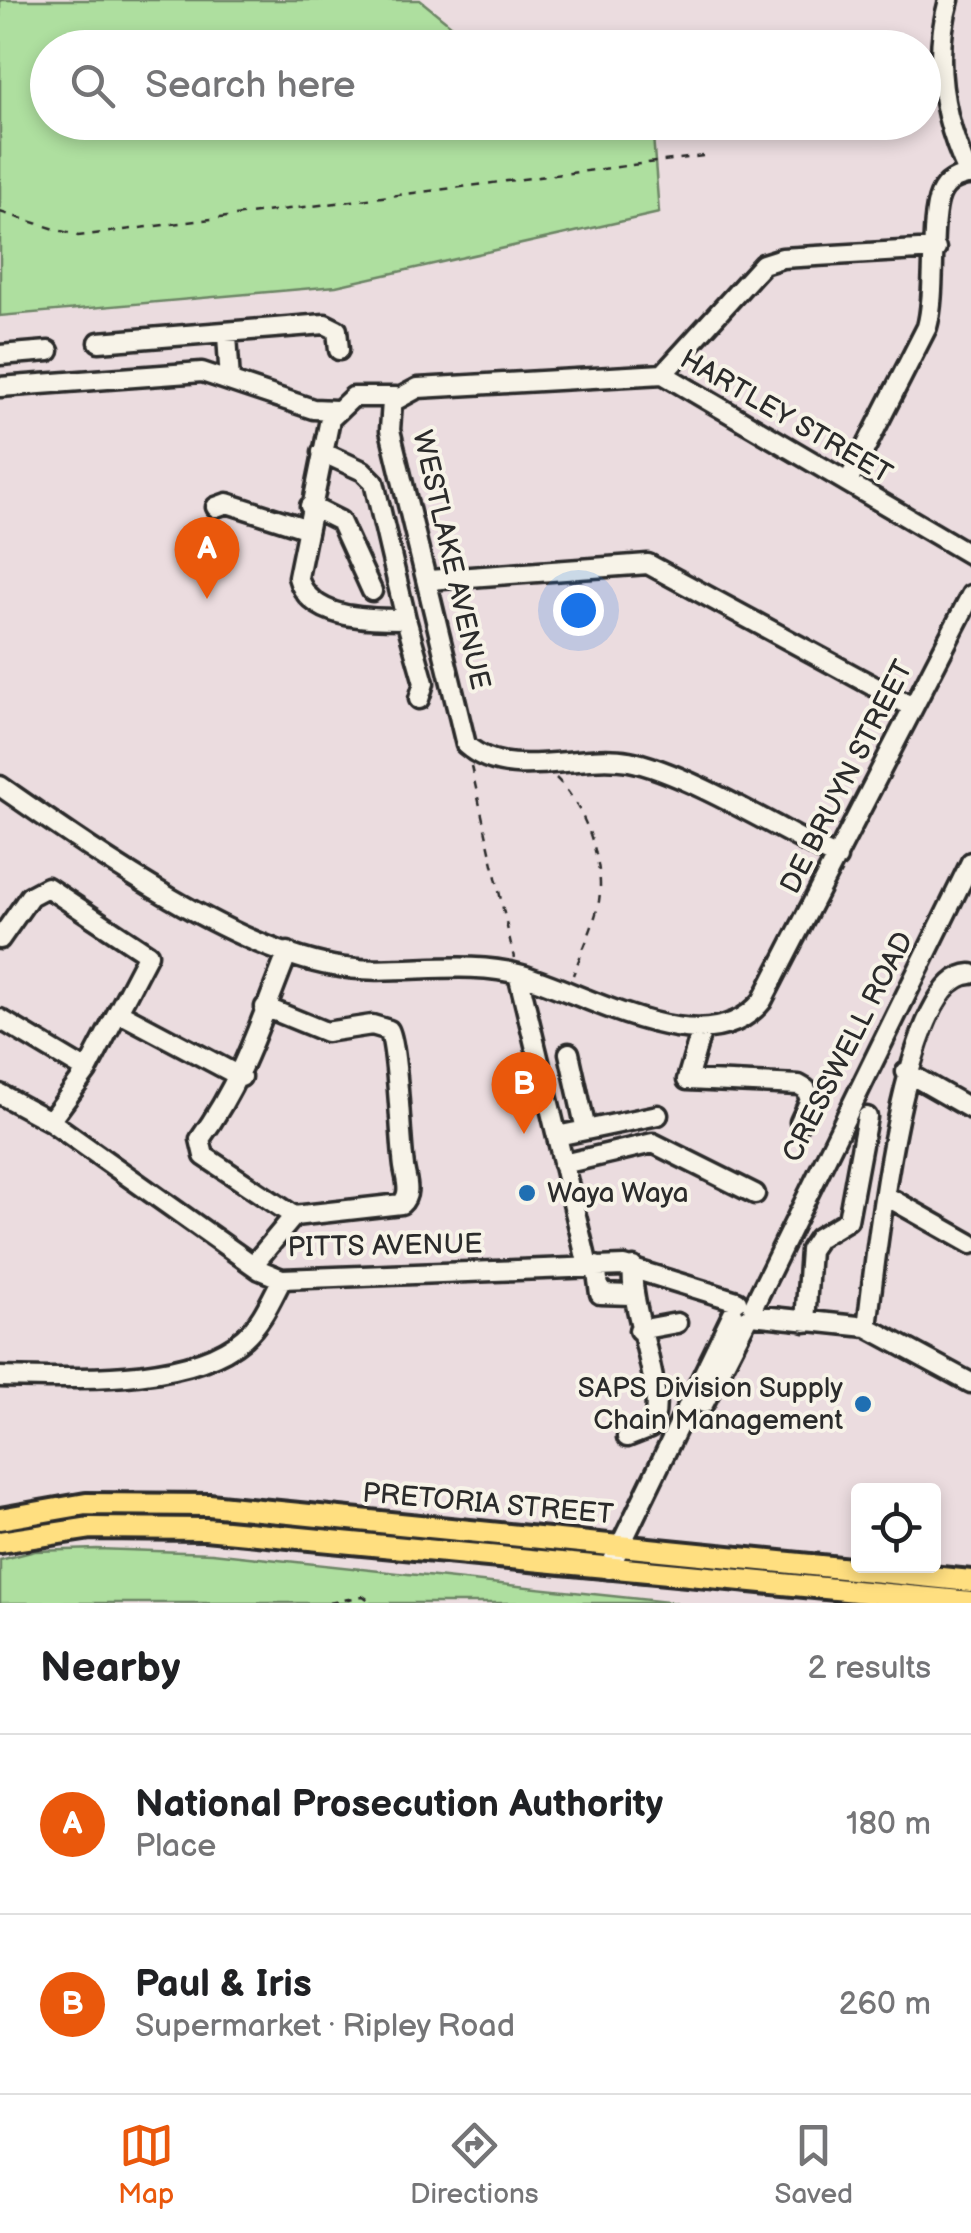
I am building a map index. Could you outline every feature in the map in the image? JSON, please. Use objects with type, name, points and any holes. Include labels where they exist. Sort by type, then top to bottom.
[{"type":"main road","name":"PRETORIA STREET","points":[[0,1519],[86,1504],[209,1505],[971,1581]]},
{"type":"main road","name":"PRETORIA STREET","points":[[0,1542],[91,1528],[205,1529],[971,1602]]},
{"type":"street","points":[[941,54],[949,0]]},
{"type":"street","points":[[848,482],[927,327],[938,199],[954,178],[970,174],[950,134],[941,68]]},
{"type":"street","points":[[663,374],[763,264],[782,258],[936,249]]},
{"type":"street","points":[[99,342],[227,335],[325,324],[337,330],[339,350]]},
{"type":"street","points":[[227,335],[230,381]]},
{"type":"street","points":[[0,355],[48,351]]},
{"type":"street","points":[[0,387],[202,372],[313,410],[336,410]]},
{"type":"street","name":"HARTLEY STREET","points":[[289,400],[353,397],[393,402],[438,387],[663,374],[971,555]]},
{"type":"street","points":[[353,397],[336,410],[322,452],[298,570],[306,597],[353,616],[406,619]]},
{"type":"street","name":"WESTLAKE AVENUE","points":[[393,402],[390,430],[466,745]]},
{"type":"street","points":[[322,452],[363,471],[374,482],[424,683],[419,698]]},
{"type":"street","points":[[216,507],[227,503],[306,528]]},
{"type":"street","points":[[310,506],[340,521],[372,591]]},
{"type":"street","points":[[429,580],[648,564],[912,707]]},
{"type":"street","name":"DE BRUYN STREET","points":[[702,1032],[743,1020],[772,984],[971,595]]},
{"type":"street","points":[[466,745],[495,762],[615,760],[653,767],[837,858]]},
{"type":"street","points":[[0,786],[160,891],[207,918],[288,952],[334,966],[518,974],[676,1028],[702,1032],[687,1080],[798,1085],[806,1089],[810,1100],[800,1122]]},
{"type":"street","name":"CRESSWELL ROAD","points":[[616,1570],[742,1310],[775,1258],[971,862]]},
{"type":"street","points":[[0,937],[30,896],[47,887],[141,946],[148,961],[88,1071],[50,1121]]},
{"type":"street","points":[[265,1007],[326,1032],[384,1026],[394,1044],[396,1112],[408,1197],[401,1204],[294,1216],[204,1156],[200,1149],[200,1139],[242,1077],[265,1007],[288,952]]},
{"type":"street","points":[[518,974],[600,1294],[632,1295]]},
{"type":"street","points":[[867,1327],[906,1072],[919,1037],[947,989],[957,977],[971,974]]},
{"type":"street","points":[[120,1013],[242,1077]]},
{"type":"street","points":[[0,1019],[88,1071]]},
{"type":"street","points":[[569,1053],[586,1130]]},
{"type":"street","points":[[906,1072],[971,1110]]},
{"type":"street","name":"PITTS AVENUE","points":[[0,1094],[50,1121],[253,1264],[282,1279],[633,1267],[704,1288],[742,1310]]},
{"type":"street","points":[[557,1136],[658,1115]]},
{"type":"street","points":[[804,1322],[810,1250],[818,1238],[848,1220],[868,1116]]},
{"type":"street","points":[[564,1164],[652,1143],[755,1194]]},
{"type":"street","points":[[886,1196],[971,1244]]},
{"type":"street","points":[[253,1264],[294,1216]]},
{"type":"street","points":[[627,1437],[650,1428],[658,1416],[632,1295],[633,1267]]},
{"type":"street","points":[[0,1378],[105,1376],[187,1364],[220,1354],[259,1322],[282,1279]]},
{"type":"street","points":[[742,1310],[804,1322],[867,1327],[971,1383]]},
{"type":"street","points":[[639,1330],[677,1323]]},
{"type":"path","points":[[0,212],[78,236],[703,156]]},
{"type":"path","points":[[466,745],[518,974]]},
{"type":"path","points":[[540,762],[564,785],[578,809],[598,875],[598,905],[568,991]]},
{"type":"path","points":[[329,1603],[363,1596],[373,1603]]},
{"type":"green space","points":[[0,0],[420,0],[457,30],[30,30],[30,140],[653,140],[659,213],[336,286],[0,316]]},
{"type":"green space","points":[[35,1551],[212,1553],[677,1603],[0,1603],[0,1560]]},
{"type":"place","name":"National Prosecution Authority","points":[[207,599]]},
{"type":"place","name":"Paul & Iris","points":[[524,1134]]},
{"type":"place","name":"Waya Waya","points":[[527,1193]]},
{"type":"place","name":"SAPS Division Supply Chain Management","points":[[863,1404]]}]
